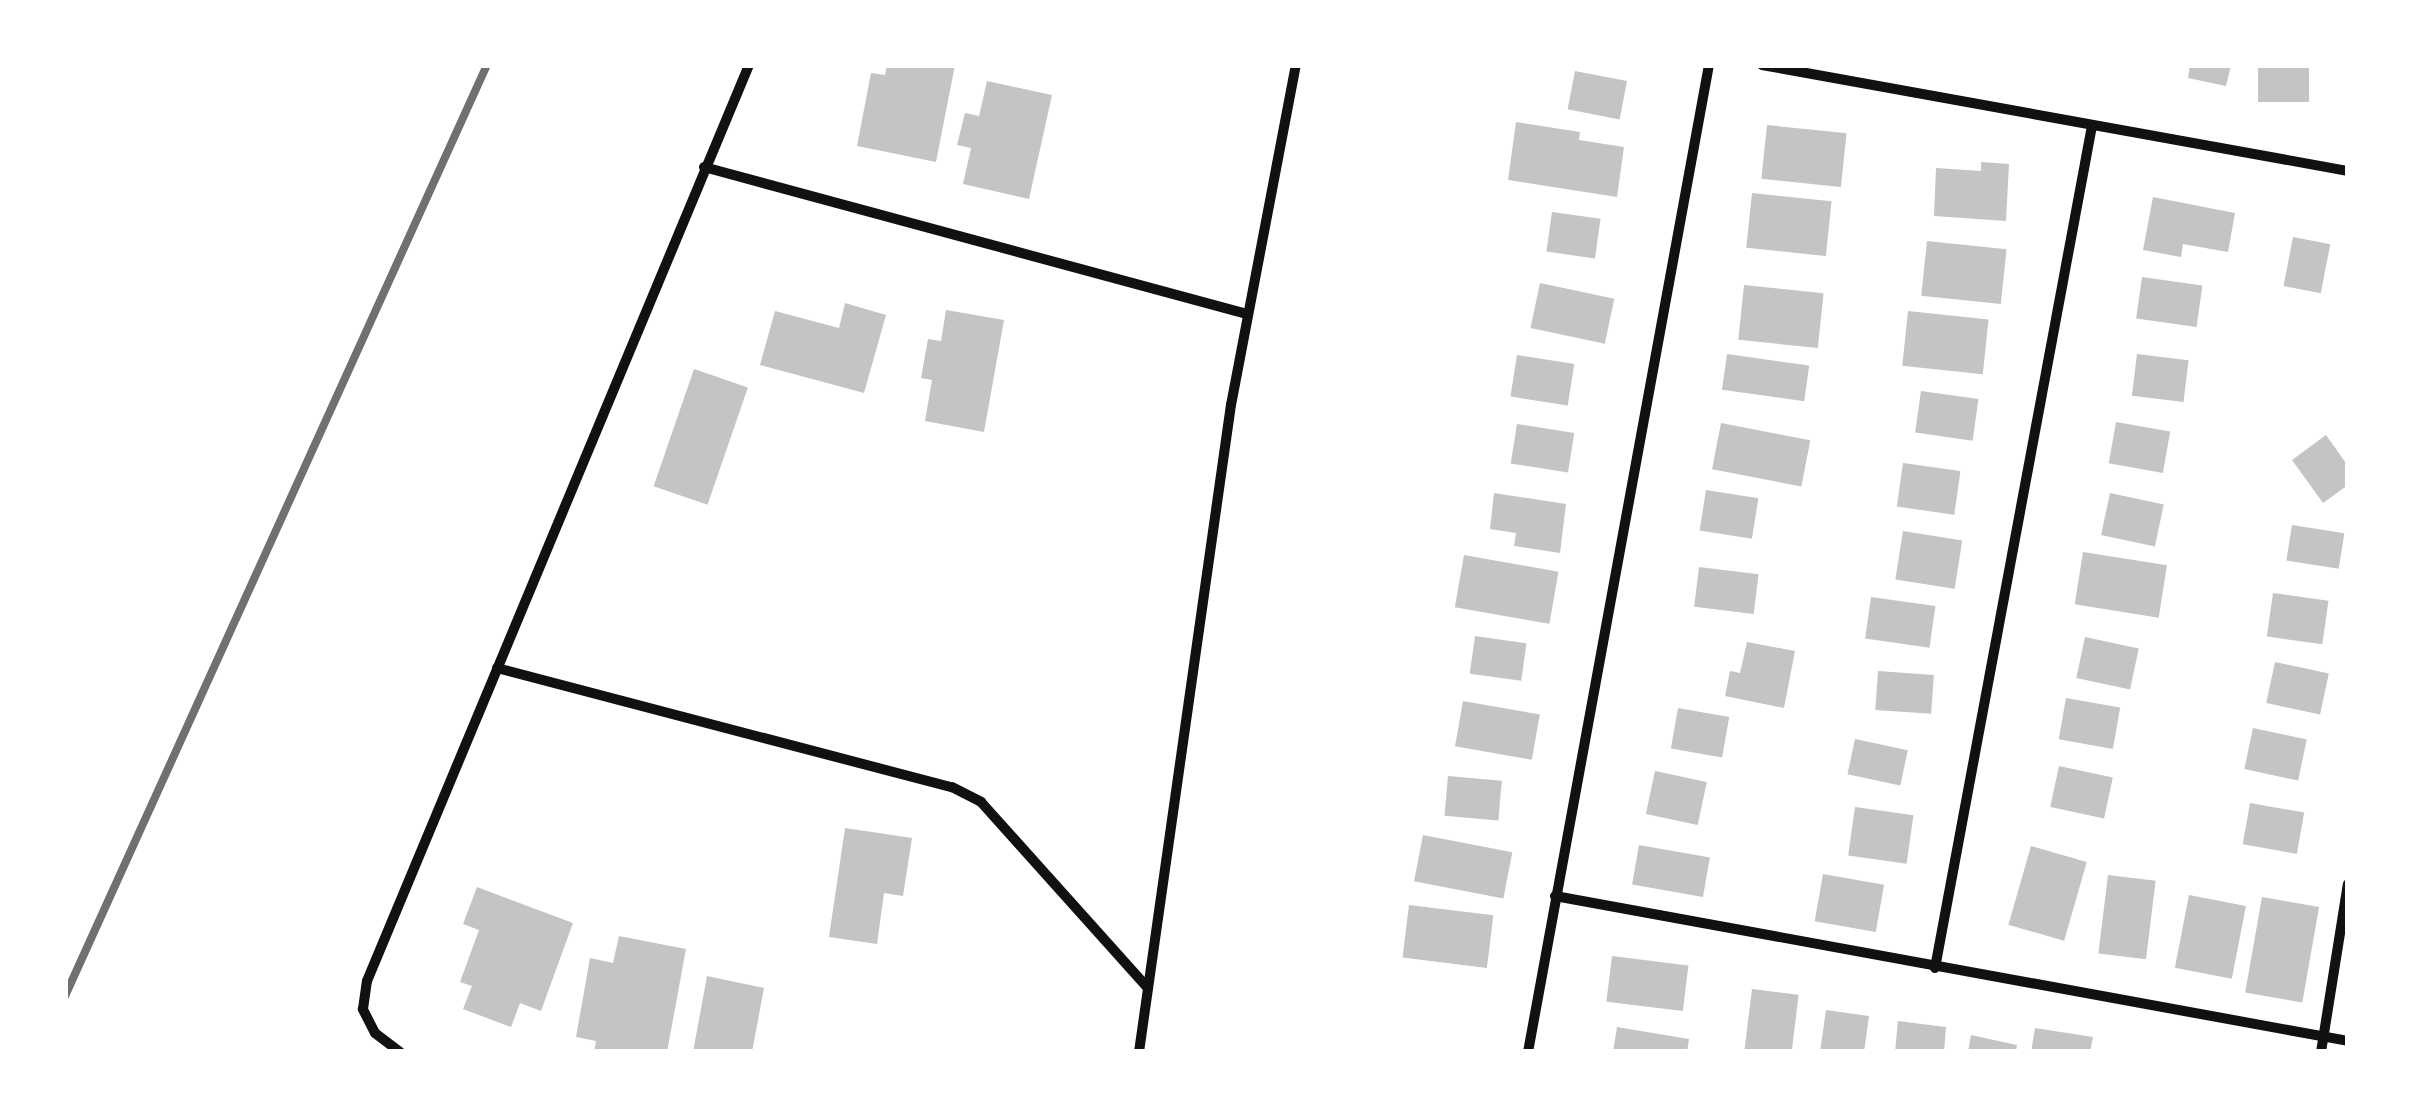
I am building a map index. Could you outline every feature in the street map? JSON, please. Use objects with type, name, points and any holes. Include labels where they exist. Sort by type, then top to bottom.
[{"type":"street","points":[[400,1052],[375,1032],[362,1009],[367,981],[749,65]]},
{"type":"street","points":[[1139,1052],[1248,314],[1296,65]]},
{"type":"street","points":[[1528,1052],[1709,65]]},
{"type":"street","points":[[1762,65],[2348,171]]},
{"type":"street","points":[[1935,968],[2092,126]]},
{"type":"street","points":[[704,167],[1248,314]]},
{"type":"street","points":[[497,668],[966,794],[981,802],[1148,988]]},
{"type":"street","points":[[2321,1052],[2348,884]]},
{"type":"street","points":[[1555,896],[2348,1040]]},
{"type":"building","points":[[887,65],[955,65],[936,162],[857,146],[871,73],[885,75]]},
{"type":"building","points":[[2190,65],[2231,65],[2226,86],[2188,78]]},
{"type":"building","points":[[2258,65],[2309,65],[2309,102],[2258,102]]},
{"type":"building","points":[[1575,71],[1627,81],[1620,119],[1568,109]]},
{"type":"building","points":[[987,81],[1052,95],[1029,199],[963,184],[971,148],[957,145],[965,113],[979,116]]},
{"type":"building","points":[[1516,122],[1580,132],[1579,140],[1624,147],[1617,197],[1508,180]]},
{"type":"building","points":[[1767,125],[1847,133],[1841,187],[1761,179]]},
{"type":"building","points":[[1981,162],[2009,164],[2006,221],[1934,216],[1936,168],[1981,171]]},
{"type":"building","points":[[1752,193],[1832,201],[1826,256],[1746,248]]},
{"type":"building","points":[[2153,197],[2235,213],[2228,252],[2183,244],[2181,257],[2143,250]]},
{"type":"building","points":[[1552,212],[1601,219],[1595,258],[1546,252]]},
{"type":"building","points":[[2293,237],[2330,244],[2321,293],[2283,286]]},
{"type":"building","points":[[1927,241],[2007,249],[2001,304],[1921,296]]},
{"type":"building","points":[[2142,277],[2202,285],[2197,327],[2136,319]]},
{"type":"building","points":[[1540,283],[1614,299],[1605,344],[1530,328]]},
{"type":"building","points":[[1744,285],[1824,293],[1818,348],[1738,340]]},
{"type":"building","points":[[845,303],[886,315],[864,393],[760,365],[775,311],[839,328]]},
{"type":"building","points":[[946,310],[1004,320],[984,432],[925,421],[932,380],[921,378],[928,339],[941,341]]},
{"type":"building","points":[[1908,311],[1989,319],[1983,374],[1902,366]]},
{"type":"building","points":[[1727,354],[1809,366],[1804,401],[1722,390]]},
{"type":"building","points":[[2137,354],[2189,360],[2183,402],[2132,396]]},
{"type":"building","points":[[1517,355],[1574,364],[1568,406],[1510,396]]},
{"type":"building","points":[[694,369],[748,388],[708,505],[654,486]]},
{"type":"building","points":[[1921,391],[1978,399],[1973,441],[1915,433]]},
{"type":"building","points":[[2116,422],[2170,432],[2163,473],[2109,463]]},
{"type":"building","points":[[1721,423],[1810,440],[1801,487],[1712,469]]},
{"type":"building","points":[[1517,424],[1574,433],[1568,473],[1511,464]]},
{"type":"building","points":[[2326,435],[2348,466],[2348,485],[2323,503],[2292,460]]},
{"type":"building","points":[[1903,463],[1960,471],[1954,515],[1897,507]]},
{"type":"building","points":[[1706,490],[1758,498],[1752,539],[1700,530]]},
{"type":"building","points":[[1494,493],[1566,504],[1560,553],[1514,546],[1516,533],[1490,529]]},
{"type":"building","points":[[2110,493],[2164,504],[2155,546],[2101,535]]},
{"type":"building","points":[[2292,525],[2344,533],[2339,569],[2286,561]]},
{"type":"building","points":[[1903,531],[1962,540],[1955,589],[1895,579]]},
{"type":"building","points":[[2083,552],[2167,565],[2159,618],[2075,604]]},
{"type":"building","points":[[1464,555],[1559,572],[1549,624],[1455,607]]},
{"type":"building","points":[[1699,567],[1759,574],[1754,614],[1694,607]]},
{"type":"building","points":[[2273,593],[2328,601],[2322,644],[2267,637]]},
{"type":"building","points":[[1871,597],[1935,606],[1930,648],[1865,639]]},
{"type":"building","points":[[1475,636],[1526,643],[1521,681],[1470,674]]},
{"type":"building","points":[[2085,637],[2139,648],[2130,690],[2076,678]]},
{"type":"building","points":[[1747,642],[1795,651],[1784,708],[1725,696],[1730,671],[1740,673]]},
{"type":"building","points":[[2275,662],[2329,673],[2320,715],[2266,703]]},
{"type":"building","points":[[1878,671],[1934,675],[1931,714],[1875,710]]},
{"type":"building","points":[[2066,698],[2120,708],[2113,749],[2059,739]]},
{"type":"building","points":[[1463,701],[1540,715],[1532,760],[1455,746]]},
{"type":"building","points":[[1678,708],[1729,717],[1722,757],[1671,748]]},
{"type":"building","points":[[2253,728],[2307,739],[2298,781],[2244,769]]},
{"type":"building","points":[[1855,739],[1908,750],[1900,785],[1848,774]]},
{"type":"building","points":[[2059,766],[2113,777],[2104,819],[2050,807]]},
{"type":"building","points":[[1655,771],[1707,782],[1698,825],[1646,814]]},
{"type":"building","points":[[1448,776],[1502,781],[1498,821],[1445,816]]},
{"type":"building","points":[[2250,803],[2304,813],[2297,854],[2243,844]]},
{"type":"building","points":[[1855,807],[1913,815],[1907,864],[1848,856]]},
{"type":"building","points":[[845,828],[912,838],[903,896],[884,893],[877,944],[829,937]]},
{"type":"building","points":[[1423,835],[1512,852],[1503,899],[1414,881]]},
{"type":"building","points":[[1639,845],[1710,858],[1703,897],[1632,884]]},
{"type":"building","points":[[2031,846],[2087,862],[2064,941],[2008,925]]},
{"type":"building","points":[[1823,874],[1884,885],[1876,932],[1815,921]]},
{"type":"building","points":[[2108,875],[2156,881],[2146,959],[2098,953]]},
{"type":"building","points":[[477,887],[573,923],[541,1011],[520,1003],[511,1027],[463,1009],[472,986],[460,982],[479,930],[463,924]]},
{"type":"building","points":[[2189,895],[2246,906],[2232,979],[2175,968]]},
{"type":"building","points":[[2262,897],[2319,907],[2302,1003],[2245,993]]},
{"type":"building","points":[[1409,905],[1493,915],[1487,968],[1403,958]]},
{"type":"building","points":[[619,936],[686,949],[667,1052],[594,1052],[596,1041],[576,1037],[590,958],[613,963]]},
{"type":"building","points":[[1612,956],[1688,965],[1683,1011],[1606,1002]]},
{"type":"building","points":[[707,976],[764,988],[752,1052],[693,1052]]},
{"type":"building","points":[[1752,989],[1799,995],[1792,1052],[1744,1052]]},
{"type":"building","points":[[1826,1010],[1869,1016],[1864,1052],[1820,1052]]},
{"type":"building","points":[[1898,1021],[1946,1027],[1944,1052],[1895,1052]]},
{"type":"building","points":[[1617,1027],[1689,1039],[1687,1052],[1613,1052]]},
{"type":"building","points":[[2035,1028],[2093,1037],[2090,1052],[2031,1052]]},
{"type":"building","points":[[1971,1035],[2017,1045],[2016,1052],[1968,1052]]},
{"type":"railway","points":[[65,996],[487,65]]}]
